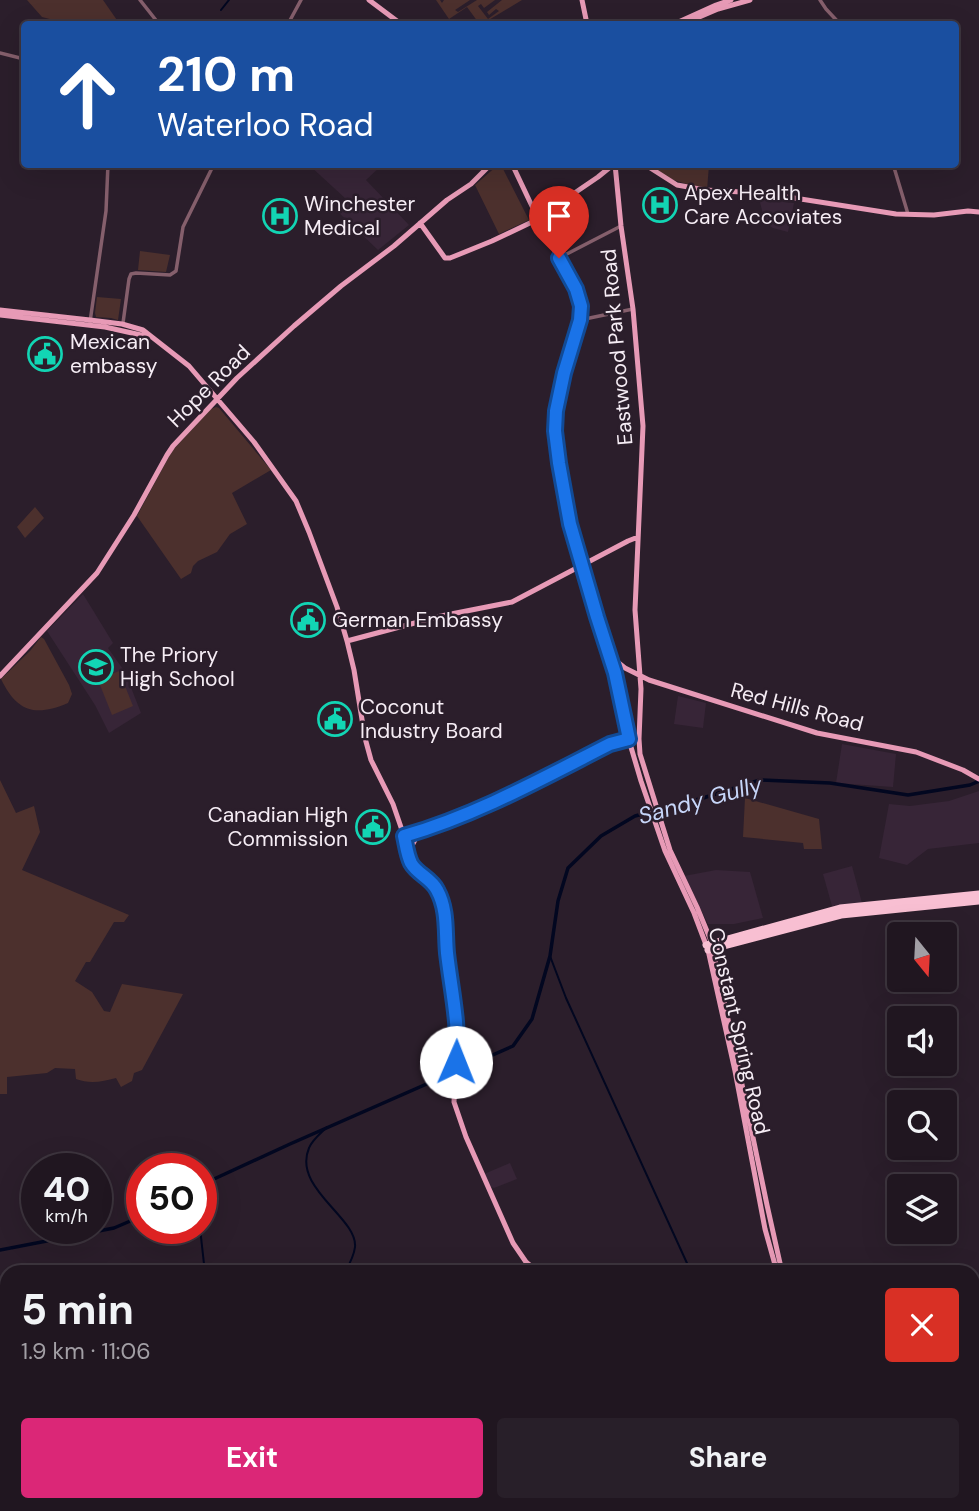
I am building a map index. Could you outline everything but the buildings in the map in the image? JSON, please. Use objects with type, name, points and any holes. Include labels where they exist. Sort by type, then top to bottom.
[{"type":"highway","points":[[710,946],[840,908],[979,894]]},
{"type":"highway","points":[[710,946],[841,915],[979,901]]},
{"type":"main road","points":[[369,0],[397,21]]},
{"type":"main road","points":[[582,0],[586,21]]},
{"type":"main road","points":[[680,21],[731,0]]},
{"type":"main road","points":[[690,21],[750,0]]},
{"type":"main road","name":"Hope Road","points":[[0,676],[97,573],[173,446],[217,399],[294,326],[447,200],[471,184],[487,168]]},
{"type":"main road","name":"Constant Spring Road","points":[[514,168],[576,289],[581,306],[580,320],[556,411],[555,431],[570,524],[610,656],[639,776],[653,804]]},
{"type":"main road","points":[[421,223],[445,258],[492,241],[538,218],[609,168]]},
{"type":"main road","name":"Eastwood Park Road","points":[[615,168],[633,309],[643,426],[635,610],[641,676],[639,737]]},
{"type":"main road","points":[[643,168],[671,184],[716,192],[759,193],[908,214],[979,212]]},
{"type":"main road","points":[[650,168],[677,185]]},
{"type":"main road","points":[[0,310],[90,322],[150,337]]},
{"type":"main road","points":[[0,315],[122,324],[144,330],[189,366],[254,442],[296,501],[320,560],[347,640],[371,760],[393,804],[412,865],[432,881],[446,918],[447,955],[457,1040],[454,1102],[513,1243],[530,1265]]},
{"type":"main road","points":[[347,640],[441,615],[512,602],[638,537]]},
{"type":"main road","points":[[637,652],[643,670],[661,683]]},
{"type":"main road","name":"Red Hills Road","points":[[610,656],[625,668],[649,680],[817,733],[916,751],[979,778]]},
{"type":"main road","points":[[641,689],[646,684],[661,683]]},
{"type":"main road","points":[[404,836],[449,822],[610,744],[639,737]]},
{"type":"main road","name":"Constant Spring Road","points":[[639,737],[642,765],[658,822],[697,907],[710,946],[740,1070],[779,1265]]},
{"type":"main road","points":[[610,744],[627,744],[639,776]]},
{"type":"main road","points":[[408,853],[416,838],[443,828],[449,822]]},
{"type":"street","points":[[141,0],[157,21]]},
{"type":"street","points":[[290,21],[302,0]]},
{"type":"street","points":[[820,0],[837,21]]},
{"type":"street","points":[[0,52],[21,58]]},
{"type":"street","points":[[90,322],[106,211],[108,168]]},
{"type":"street","points":[[122,324],[131,274],[170,275],[176,271],[183,227],[212,168]]},
{"type":"street","points":[[894,168],[908,214]]},
{"type":"street","points":[[559,258],[621,226]]},
{"type":"street","points":[[580,320],[633,309]]},
{"type":"shaded area","points":[[27,0],[103,0],[118,21],[57,21],[42,17]]},
{"type":"shaded area","points":[[436,0],[442,3],[444,0],[470,0],[455,10],[458,12],[477,0],[495,0],[484,8],[481,4],[478,6],[488,19],[499,11],[496,9],[489,15],[487,12],[502,0],[522,0],[487,21],[477,21],[467,7],[449,19]]},
{"type":"shaded area","points":[[312,168],[379,168],[366,180],[409,225],[378,250],[335,209],[346,199]]},
{"type":"shaded area","points":[[495,168],[503,168],[529,220],[499,234],[475,185]]},
{"type":"shaded area","points":[[654,168],[709,168],[707,190],[670,179]]},
{"type":"shaded area","points":[[759,198],[794,203],[788,232],[765,223]]},
{"type":"shaded area","points":[[140,251],[170,255],[166,272],[138,270]]},
{"type":"shaded area","points":[[97,297],[121,299],[118,320],[96,317]]},
{"type":"shaded area","points":[[216,407],[271,470],[232,493],[247,524],[230,534],[217,552],[198,561],[191,573],[181,579],[137,516],[172,451],[211,409]]},
{"type":"shaded area","points":[[35,507],[44,518],[25,538],[17,527]]},
{"type":"shaded area","name":"The Priory High School","points":[[83,594],[113,643],[108,648],[125,672],[141,713],[109,733],[95,705],[47,631]]},
{"type":"shaded area","points":[[41,637],[72,694],[68,703],[46,710],[28,709],[21,705],[1,679]]},
{"type":"shaded area","points":[[119,671],[133,706],[112,715],[98,680]]},
{"type":"shaded area","points":[[678,696],[706,703],[703,728],[674,724]]},
{"type":"shaded area","points":[[842,744],[896,754],[893,787],[836,783]]},
{"type":"shaded area","points":[[0,780],[16,813],[34,806],[40,832],[22,870],[129,915],[124,922],[114,922],[75,981],[92,992],[104,1011],[110,1012],[122,984],[183,994],[142,1070],[134,1073],[132,1081],[121,1087],[116,1078],[86,1082],[76,1079],[75,1069],[55,1068],[47,1073],[7,1077],[7,1094],[0,1094]]},
{"type":"shaded area","points":[[979,791],[979,843],[928,849],[907,865],[879,858],[889,804],[910,806],[949,801]]},
{"type":"shaded area","points":[[745,798],[819,819],[822,849],[804,849],[803,843],[743,837]]},
{"type":"shaded area","points":[[852,866],[862,903],[832,906],[823,874]]},
{"type":"shaded area","points":[[716,870],[750,872],[763,918],[734,924],[708,924],[684,876]]},
{"type":"shaded area","points":[[510,1163],[517,1179],[491,1187],[484,1174]]},
{"type":"waterway","points":[[221,10],[229,0]]},
{"type":"waterway","name":"Sandy Gully","points":[[217,1178],[513,1046],[532,1019],[550,956],[558,901],[568,868],[601,836],[635,816],[760,780],[830,783],[908,795],[970,785],[979,781]]},
{"type":"waterway","name":"Sandy Gully","points":[[550,956],[566,998],[688,1265]]},
{"type":"waterway","points":[[327,1127],[310,1145],[306,1163],[309,1176],[317,1189],[353,1236],[355,1247],[348,1265]]},
{"type":"waterway","points":[[0,1250],[114,1228],[126,1223]]},
{"type":"waterway","points":[[202,1244],[203,1265]]},
{"type":"place","name":"Apex Health Care Accoviates","points":[[660,205]]},
{"type":"place","name":"Winchester Medical","points":[[280,216]]},
{"type":"place","name":"Mexican embassy","points":[[45,354]]},
{"type":"place","name":"German Embassy","points":[[308,620]]},
{"type":"place","name":"The Priory High School","points":[[96,667]]},
{"type":"place","name":"Coconut Industry Board","points":[[335,719]]},
{"type":"place","name":"Canadian High Commission","points":[[373,827]]},
{"type":"route","points":[[456,1062],[457,1040],[446,918],[432,881],[410,862],[404,836],[449,822],[610,744],[629,739],[615,673],[570,524],[559,463],[555,431],[556,411],[580,320],[581,306],[576,289],[559,258]]}]
